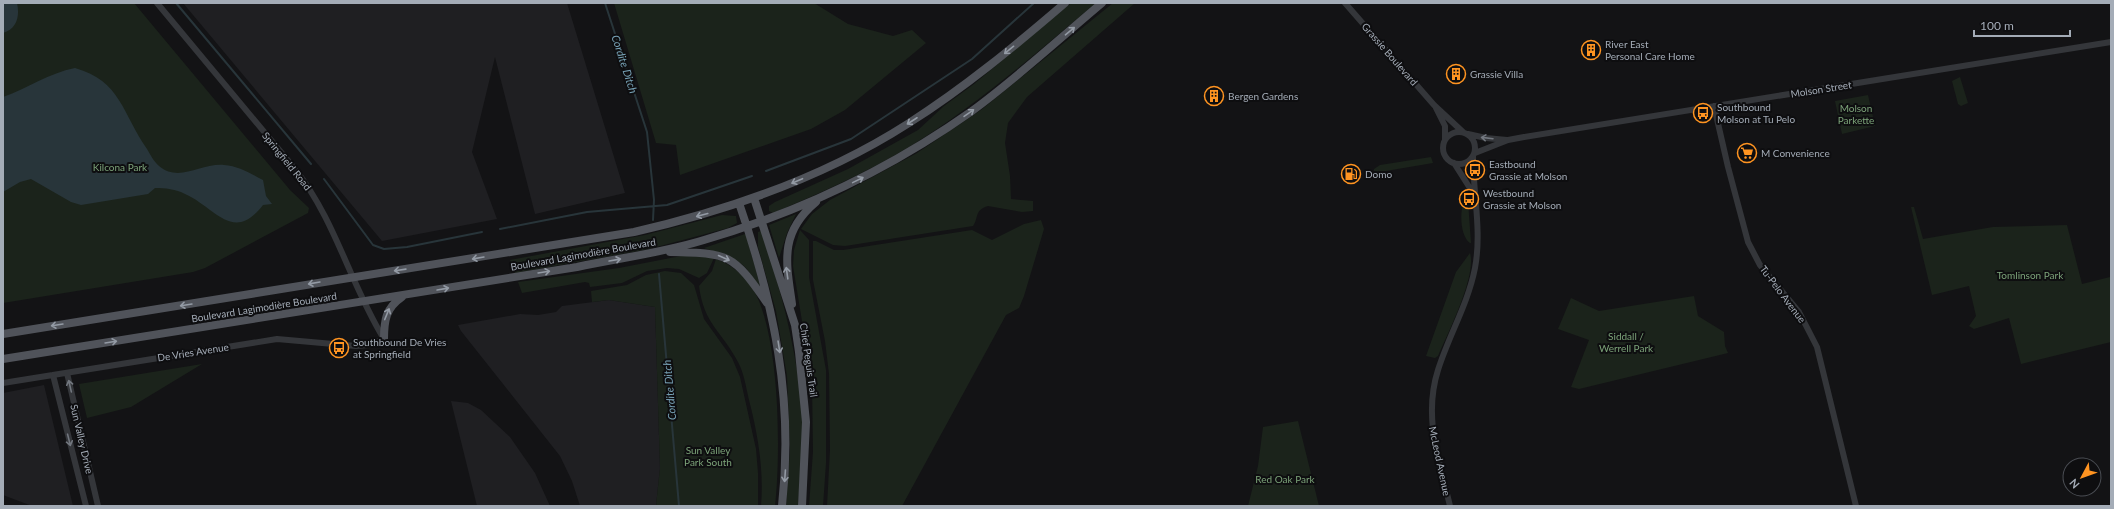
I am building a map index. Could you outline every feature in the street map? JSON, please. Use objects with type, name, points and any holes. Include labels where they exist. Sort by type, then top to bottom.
[{"type":"main road","name":"Boulevard Lagimodière Boulevard","points":[[3,334],[353,277],[452,263],[634,232],[701,215],[754,198],[816,173],[877,142],[908,124],[972,79],[1065,3]]},
{"type":"main road","name":"Boulevard Lagimodière Boulevard","points":[[3,359],[364,302],[658,252],[702,241],[762,221],[822,197],[899,158],[971,111],[1013,79],[1102,3]]},
{"type":"main road","points":[[795,325],[786,268],[788,244],[792,230],[799,219],[822,197]]},
{"type":"main road","name":"Chief Peguis Trail","points":[[754,198],[795,325],[802,368],[806,422],[802,506]]},
{"type":"main road","points":[[739,203],[771,308],[781,360],[786,451],[782,506]]},
{"type":"main road","points":[[658,252],[705,252],[727,259],[745,272],[771,308]]},
{"type":"main road","points":[[384,339],[384,323],[388,311],[393,304],[405,295]]},
{"type":"street","name":"Springfield Road","points":[[157,3],[308,186],[329,221],[364,302],[384,339]]},
{"type":"street","name":"Grassie Boulevard","points":[[1346,3],[1434,105],[1465,132]]},
{"type":"street","name":"Molson Street","points":[[1474,155],[1508,140],[2111,42]]},
{"type":"street","name":"Grassie Boulevard","points":[[1434,105],[1445,126],[1444,140]]},
{"type":"street","name":"Tu-Pelo Avenue","points":[[1714,106],[1728,167],[1748,242],[1760,265],[1799,312],[1817,347],[1856,506]]},
{"type":"street","name":"Molson Street","points":[[1465,132],[1486,138],[1508,140]]},
{"type":"street","points":[[1465,132],[1474,141],[1474,194],[1454,163],[1445,155],[1444,140],[1452,133],[1465,132]]},
{"type":"street","points":[[1454,163],[1465,163],[1474,155]]},
{"type":"street","name":"McLeod Avenue","points":[[1450,506],[1432,429],[1432,398],[1438,369],[1466,303],[1476,266],[1478,234],[1474,194]]},
{"type":"street","name":"De Vries Avenue","points":[[3,383],[277,339],[368,346],[384,339]]},
{"type":"street","name":"Sun Valley Drive","points":[[66,372],[98,506]]},
{"type":"street","name":"Sun Valley Drive","points":[[53,375],[86,506]]},
{"type":"shaded area","points":[[3,3],[17,3],[18,17],[12,28],[3,33]]},
{"type":"shaded area","points":[[183,3],[567,3],[625,193],[535,214],[495,57],[472,152],[497,219],[382,241]]},
{"type":"shaded area","points":[[75,68],[102,81],[111,90],[119,100],[152,158],[159,166],[174,173],[182,173],[215,165],[239,168],[263,180],[266,196],[272,204],[263,205],[252,216],[242,222],[233,222],[224,219],[185,194],[167,189],[155,188],[148,194],[81,205],[71,202],[31,179],[20,182],[3,192],[3,97],[56,73]]},
{"type":"shaded area","points":[[609,300],[655,307],[660,468],[656,506],[580,506],[572,481],[560,456],[461,331],[458,325],[520,314],[538,315],[556,312],[562,306]]},
{"type":"shaded area","points":[[44,385],[73,506],[32,506],[3,495],[3,393]]},
{"type":"shaded area","points":[[451,401],[468,403],[481,410],[510,437],[535,473],[550,506],[477,506]]},
{"type":"green space","name":"Kilcona Park","points":[[3,3],[134,3],[290,190],[309,208],[308,213],[205,268],[193,272],[3,303]]},
{"type":"green space","points":[[614,3],[814,3],[848,24],[893,36],[912,30],[926,43],[845,110],[811,129],[680,175],[676,145],[656,143]]},
{"type":"green space","points":[[1071,3],[1096,3],[1005,79],[934,131],[909,147],[859,174],[773,213],[769,211],[769,206],[775,202],[848,169],[918,130],[944,106],[974,84]]},
{"type":"green space","points":[[1113,3],[1135,3],[1027,97],[1008,123],[1005,143],[1010,176],[1011,199],[1033,201],[1033,211],[1022,212],[988,206],[979,212],[973,226],[845,246],[833,245],[801,229],[812,214],[830,200],[917,153],[981,110]]},
{"type":"green space","points":[[1960,77],[1968,103],[1961,106],[1958,104],[1952,81]]},
{"type":"green space","name":"Molson Parkette","points":[[1868,95],[1875,126],[1842,134],[1835,101]]},
{"type":"green space","points":[[1431,157],[1433,163],[1374,173],[1374,169],[1380,165]]},
{"type":"green space","points":[[1465,200],[1468,201],[1471,243],[1467,240],[1462,229],[1461,216]]},
{"type":"green space","name":"Tomlinson Park","points":[[1911,207],[1914,207],[1923,239],[1993,227],[2067,225],[2082,284],[2110,277],[2111,342],[2021,364],[2009,318],[1974,329],[1969,326],[1976,316],[1969,286],[1932,295]]},
{"type":"green space","points":[[796,214],[787,233],[779,258],[769,225]]},
{"type":"green space","points":[[722,215],[736,216],[737,223],[728,228],[649,249],[515,273],[510,260],[645,235]]},
{"type":"green space","points":[[1041,220],[1044,229],[1019,308],[1006,315],[902,506],[827,506],[830,450],[829,374],[825,341],[813,280],[813,241],[834,250],[843,250],[972,230],[992,240],[1024,224]]},
{"type":"green space","points":[[800,230],[809,240],[809,277],[826,370],[826,463],[823,506],[809,506],[813,452],[812,382],[793,266],[794,250]]},
{"type":"green space","points":[[761,231],[787,320],[800,389],[802,412],[802,459],[798,506],[786,506],[790,450],[787,376],[776,311],[758,247],[758,232]]},
{"type":"green space","points":[[745,234],[761,288],[746,268],[741,264],[726,255],[704,248]]},
{"type":"green space","points":[[1470,253],[1471,263],[1466,289],[1454,319],[1438,356],[1435,358],[1426,356],[1456,272]]},
{"type":"green space","points":[[686,255],[714,258],[707,273],[699,278],[679,269],[667,268],[647,271],[622,283],[590,287],[589,283],[585,282],[522,293],[518,282],[619,268]]},
{"type":"green space","points":[[716,259],[737,271],[753,289],[762,309],[769,334],[778,426],[775,506],[761,506],[762,479],[760,453],[742,371],[732,351],[709,319],[701,299],[699,286],[712,271]]},
{"type":"green space","name":"Sun Valley Park South","points":[[665,271],[681,273],[694,285],[704,319],[732,358],[740,377],[756,449],[758,506],[656,506],[660,468],[655,307],[609,300],[592,302],[591,291],[627,285],[646,275]]},
{"type":"green space","name":"Siddall / Werrell Park","points":[[1694,296],[1698,316],[1724,332],[1725,346],[1728,353],[1579,389],[1571,387],[1589,340],[1558,329],[1571,298],[1599,311]]},
{"type":"green space","points":[[202,364],[131,407],[87,418],[79,384]]},
{"type":"green space","name":"Red Oak Park","points":[[1298,421],[1319,506],[1248,506],[1258,466],[1263,427]]},
{"type":"waterway","points":[[176,3],[311,164]]},
{"type":"waterway","name":"Cordite Ditch","points":[[605,3],[647,132],[654,200],[653,220]]},
{"type":"waterway","points":[[766,171],[851,139],[972,59],[1034,3]]},
{"type":"waterway","points":[[500,229],[587,212],[667,205],[752,176]]},
{"type":"waterway","points":[[324,179],[373,245],[384,249],[407,247],[482,232]]},
{"type":"waterway","name":"Cordite Ditch","points":[[659,274],[679,506]]},
{"type":"place","name":"River East Personal Care Home","points":[[1591,50]]},
{"type":"place","name":"Grassie Villa","points":[[1456,74]]},
{"type":"place","name":"Bergen Gardens","points":[[1214,96]]},
{"type":"place","name":"Southbound Molson at Tu Pelo","points":[[1703,113]]},
{"type":"place","name":"M Convenience","points":[[1747,153]]},
{"type":"place","name":"Eastbound Grassie at Molson","points":[[1475,170]]},
{"type":"place","name":"Domo","points":[[1351,174]]},
{"type":"place","name":"Westbound Grassie at Molson","points":[[1469,199]]},
{"type":"place","name":"Southbound De Vries at Springfield","points":[[339,348]]}]
